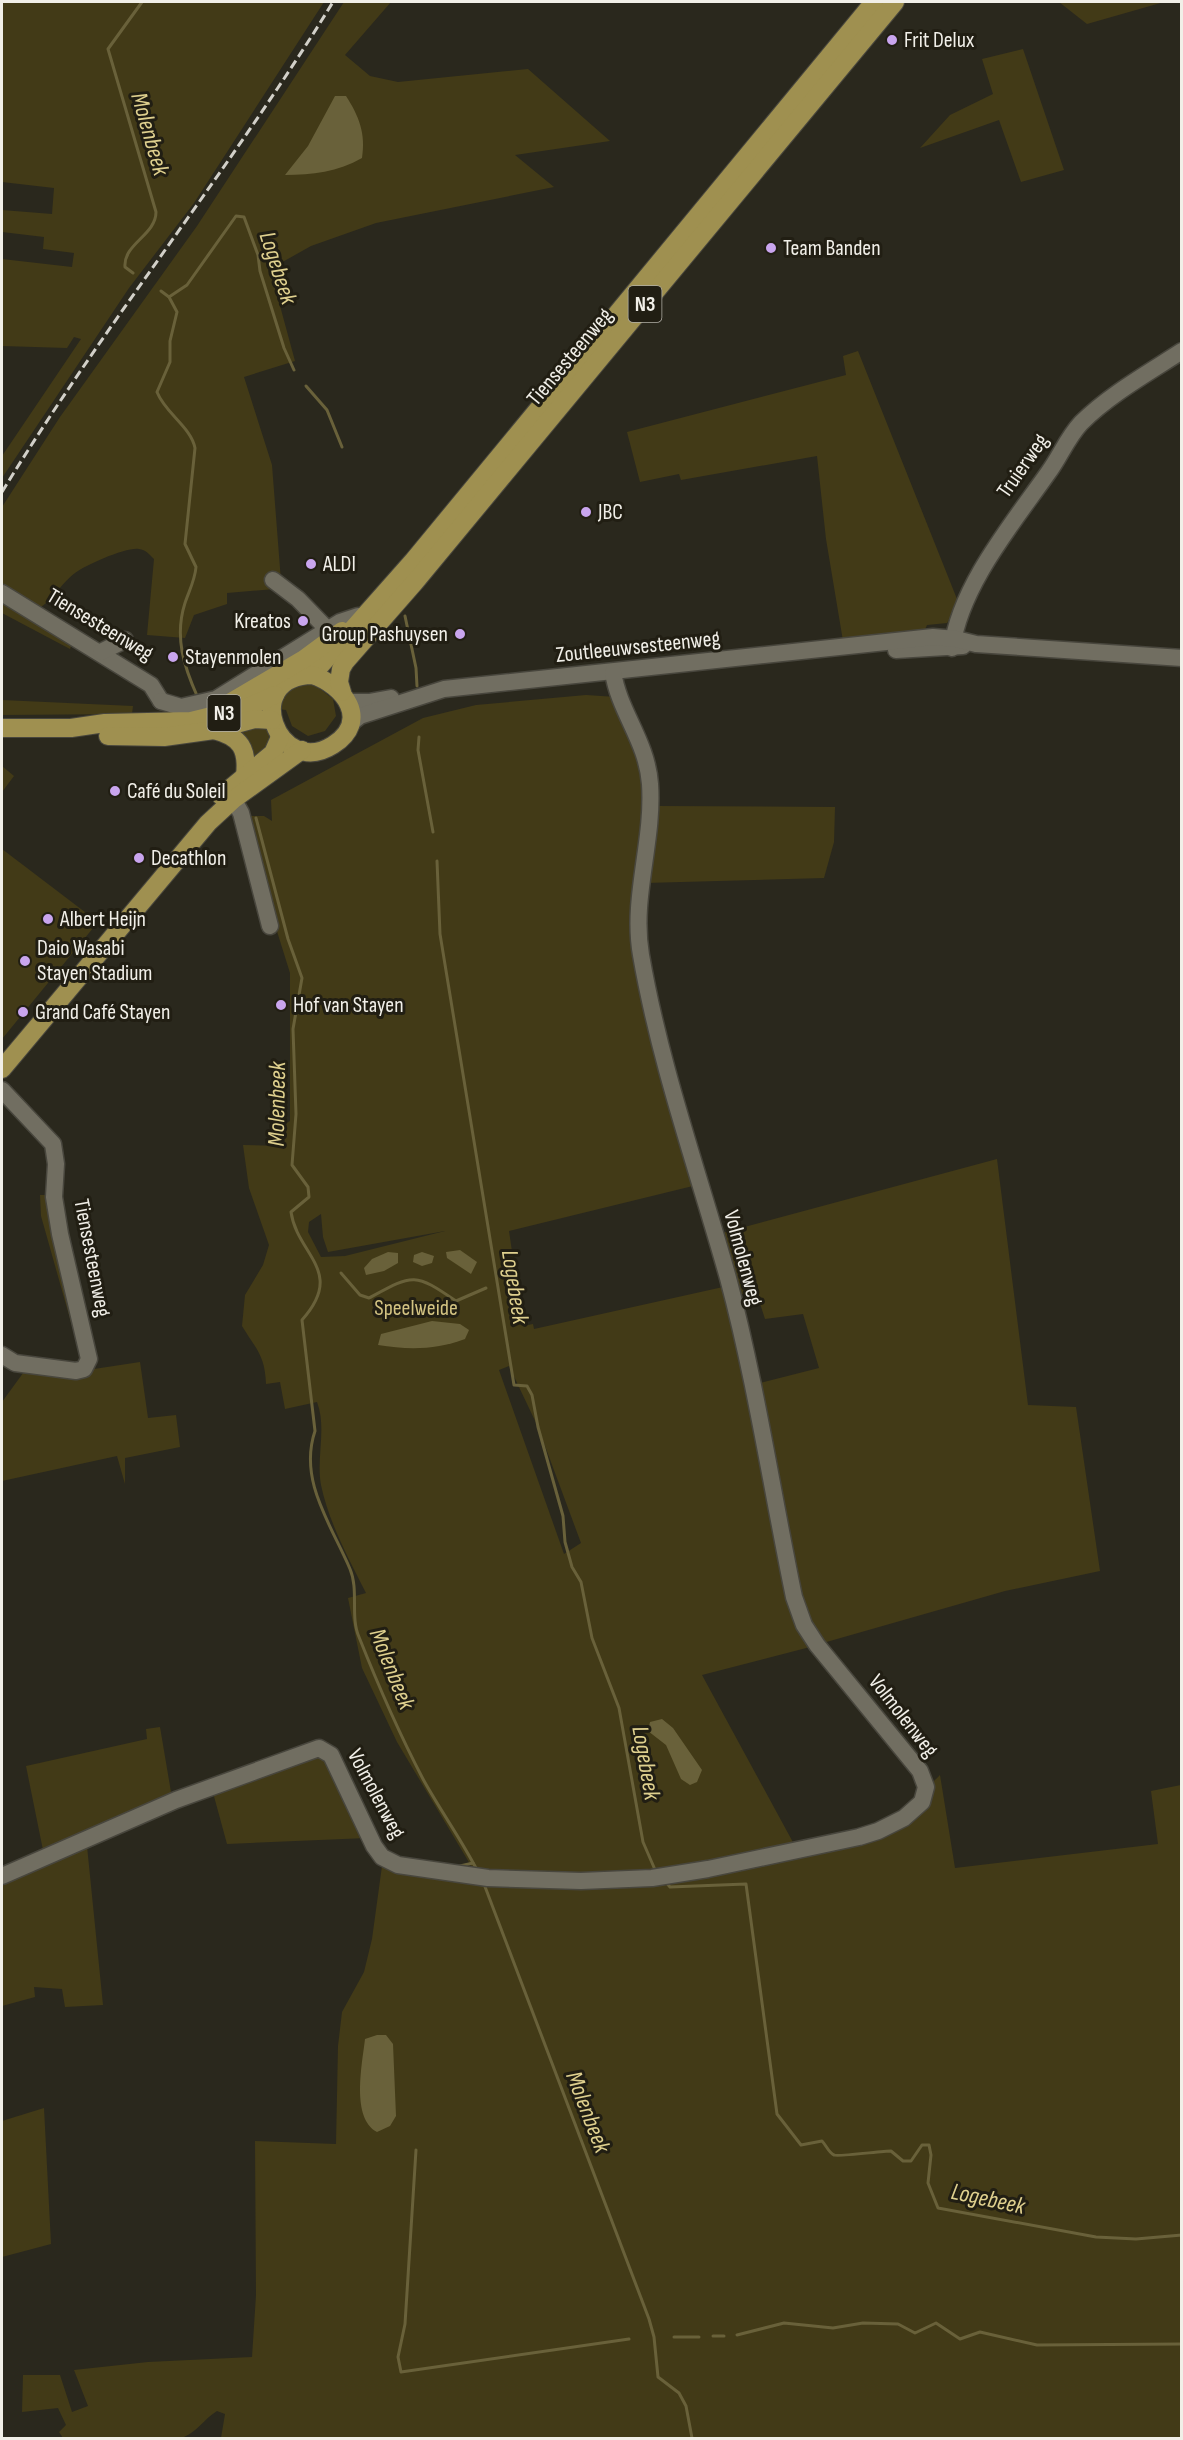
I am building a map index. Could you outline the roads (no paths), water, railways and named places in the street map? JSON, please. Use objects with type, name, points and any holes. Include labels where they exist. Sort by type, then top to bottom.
[{"type":"main road","name":"Tiensesteenweg","points":[[312,675],[426,545],[874,2]]},
{"type":"main road","name":"Tiensesteenweg","points":[[345,697],[341,669],[351,654],[415,582],[895,2]]},
{"type":"main road","points":[[169,721],[217,707],[251,692],[314,652],[373,605]]},
{"type":"main road","points":[[312,675],[345,697]]},
{"type":"main road","name":"N3","points":[[276,728],[271,711],[276,695],[287,681],[312,675]]},
{"type":"main road","name":"N3","points":[[2,728],[71,728],[105,723],[191,721],[276,695]]},
{"type":"main road","name":"N3","points":[[345,697],[351,723]]},
{"type":"main road","name":"N3","points":[[71,728],[108,736],[145,738],[214,730],[255,719],[276,728]]},
{"type":"main road","points":[[2,1069],[111,937],[138,894],[201,817],[302,750],[323,750],[335,744],[351,723]]},
{"type":"main road","points":[[276,728],[302,750]]},
{"type":"main road","points":[[231,795],[245,776],[273,753],[276,728]]},
{"type":"main road","points":[[214,730],[229,734],[242,747],[246,758],[245,776]]},
{"type":"street","name":"Truierweg","points":[[952,643],[954,629],[989,555],[1050,471],[1075,431],[1101,407],[1182,351]]},
{"type":"street","points":[[273,580],[298,599],[328,630]]},
{"type":"street","name":"Tiensesteenweg","points":[[2,593],[101,652],[151,685],[161,701]]},
{"type":"street","points":[[146,723],[161,701],[181,707],[216,699],[340,622],[358,616]]},
{"type":"street","name":"Zoutleeuwsesteenweg","points":[[351,723],[360,716],[444,689],[866,646],[933,637],[952,643],[1182,658]]},
{"type":"street","points":[[101,652],[125,640]]},
{"type":"street","name":"Volmolenweg","points":[[2,1876],[176,1800],[319,1748],[331,1755],[374,1846],[382,1857],[398,1865],[480,1877],[625,1880],[708,1869],[878,1831],[916,1809],[925,1793],[920,1771],[817,1645],[804,1625],[794,1597],[756,1403],[728,1280],[675,1099],[641,955],[638,922],[650,829],[650,781],[642,744],[618,693],[613,672]]},
{"type":"street","name":"Zoutleeuwsesteenweg","points":[[345,697],[369,702],[416,697]]},
{"type":"street","points":[[231,795],[241,813],[270,926]]},
{"type":"street","name":"Tiensesteenweg","points":[[2,1090],[53,1144],[56,1164],[54,1197],[60,1234],[89,1359],[84,1369],[76,1371],[15,1363],[2,1356]]},
{"type":"waterway","name":"Molenbeek","points":[[133,273],[125,267],[126,259],[129,252],[151,227],[156,212],[108,49],[142,2]]},
{"type":"waterway","name":"Logebeek","points":[[169,297],[187,285],[236,216],[244,217],[258,255],[260,271],[284,348],[294,370]]},
{"type":"waterway","name":"Molenbeek","points":[[161,291],[169,297],[177,312],[170,341],[170,362],[157,392],[193,440],[195,448],[185,544],[196,567],[180,628],[182,652],[198,698]]},
{"type":"waterway","name":"Logebeek","points":[[306,386],[327,410],[342,447]]},
{"type":"waterway","name":"Logebeek","points":[[405,616],[416,668],[417,686]]},
{"type":"waterway","name":"Logebeek","points":[[419,737],[418,750],[433,832]]},
{"type":"waterway","name":"Molenbeek","points":[[256,818],[288,939],[302,978],[293,1029],[296,1114],[292,1165],[308,1187],[309,1197],[291,1212],[295,1227],[319,1276],[320,1288],[314,1303],[302,1320],[315,1431],[311,1450],[314,1485],[319,1503],[353,1577],[356,1629],[374,1673],[423,1779],[477,1870]]},
{"type":"waterway","name":"Logebeek","points":[[437,861],[440,934],[514,1385],[527,1386],[532,1395],[538,1427],[563,1516],[565,1542],[572,1567],[581,1582],[592,1638],[619,1708],[643,1842],[656,1872]]},
{"type":"waterway","points":[[341,1273],[360,1295],[369,1298],[395,1284],[413,1280],[431,1285],[456,1301],[486,1288]]},
{"type":"waterway","points":[[460,1866],[473,1863]]},
{"type":"waterway","name":"Logebeek","points":[[665,1881],[670,1887],[746,1884],[777,2114],[801,2145],[822,2141],[834,2155],[891,2151],[903,2161],[911,2161],[922,2145],[929,2145],[931,2155],[928,2183],[938,2208],[1096,2237],[1136,2239],[1182,2235]]},
{"type":"waterway","name":"Molenbeek","points":[[484,1884],[649,2319],[654,2337],[658,2377],[679,2393],[686,2406],[692,2438]]},
{"type":"waterway","points":[[416,2150],[405,2324],[398,2357],[401,2372],[629,2339]]},
{"type":"waterway","name":"Logebeek","points":[[737,2335],[784,2323],[833,2328],[863,2323],[898,2324],[915,2333],[936,2323],[960,2339],[980,2332],[1037,2345],[1182,2344]]},
{"type":"waterway","name":"Logebeek","points":[[713,2336],[724,2336]]},
{"type":"waterway","name":"Logebeek","points":[[674,2337],[699,2337]]},
{"type":"railway","points":[[2,492],[83,368],[252,126],[333,2]]},
{"type":"place","name":"Frit Delux","points":[[892,40]]},
{"type":"place","name":"Team Banden","points":[[771,248]]},
{"type":"place","name":"JBC","points":[[586,512]]},
{"type":"place","name":"ALDI","points":[[311,564]]},
{"type":"place","name":"Kreatos","points":[[303,621]]},
{"type":"place","name":"Group Pashuysen","points":[[460,634]]},
{"type":"place","name":"Stayenmolen","points":[[173,657]]},
{"type":"place","name":"Café du Soleil","points":[[115,791]]},
{"type":"place","name":"Decathlon","points":[[139,858]]},
{"type":"place","name":"Albert Heijn","points":[[48,919]]},
{"type":"place","name":"Daio Wasabi Stayen Stadium","points":[[25,961]]},
{"type":"place","name":"Hof van Stayen","points":[[281,1005]]},
{"type":"place","name":"Grand Café Stayen","points":[[23,1012]]},
{"type":"park label","name":"Speelweide","points":[[416,1308]]}]
